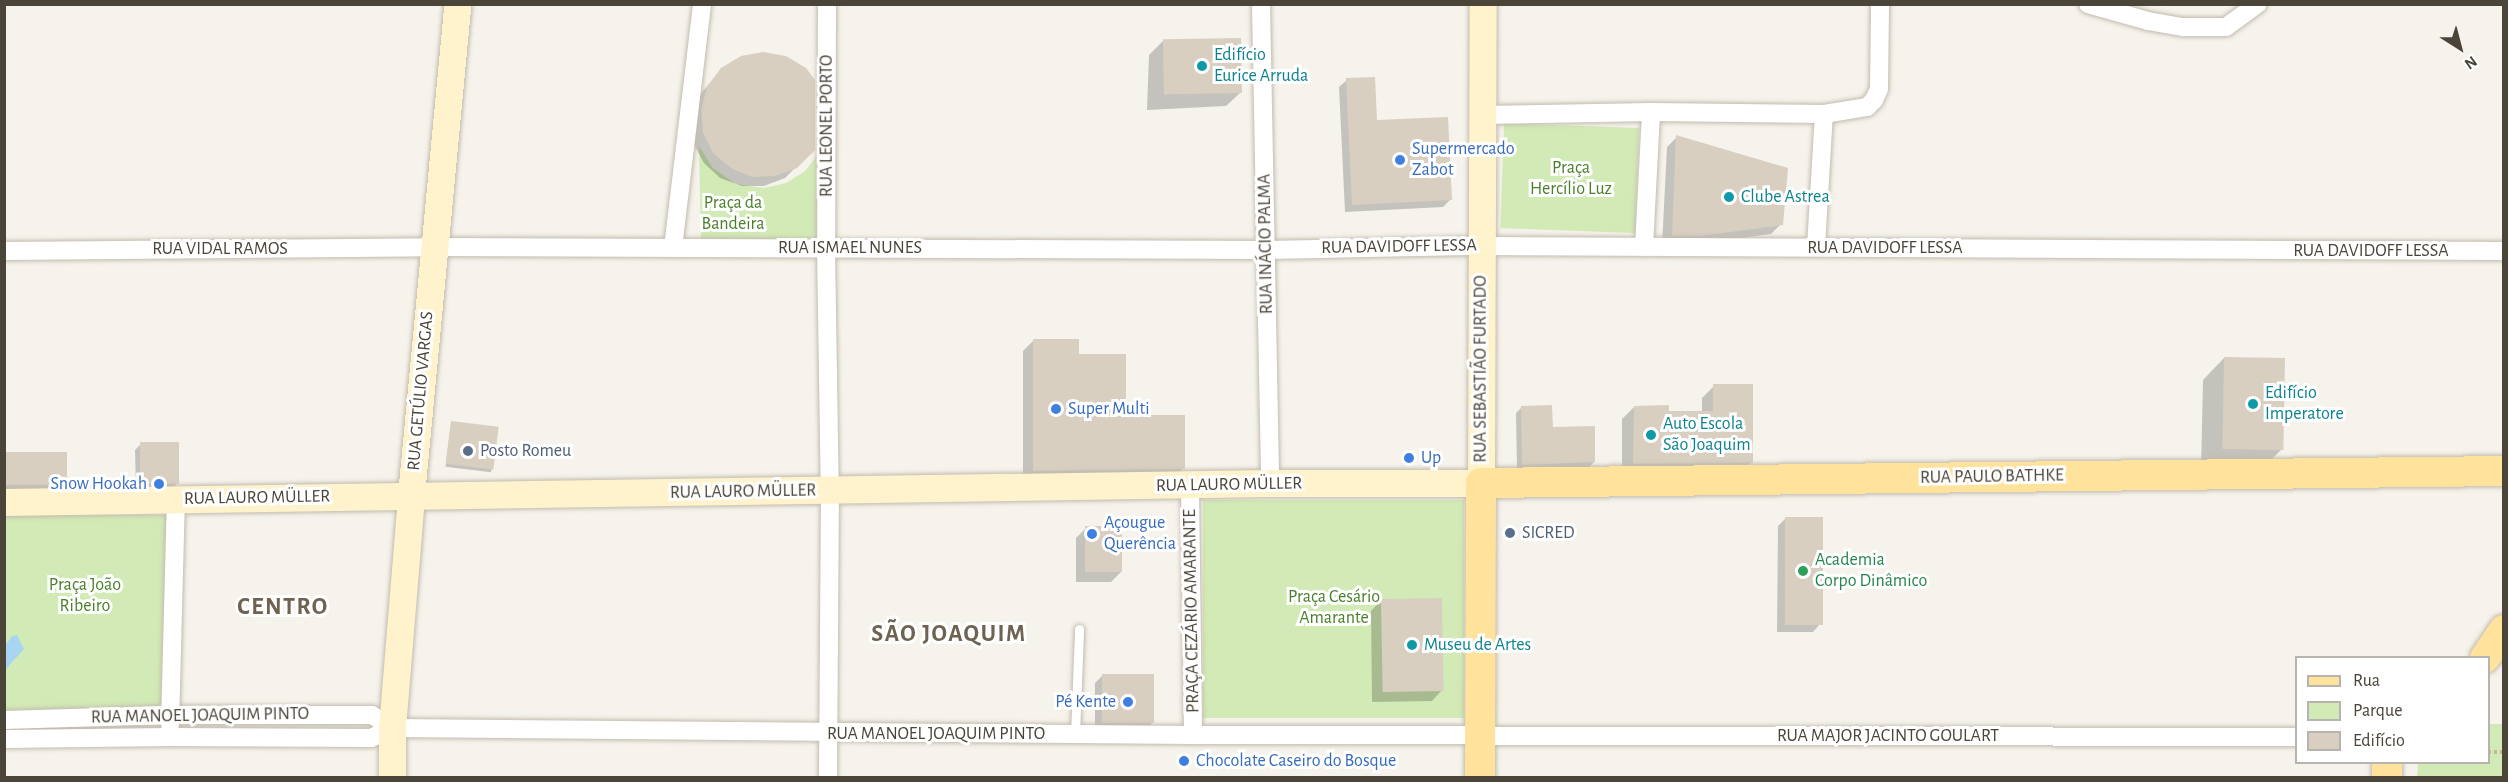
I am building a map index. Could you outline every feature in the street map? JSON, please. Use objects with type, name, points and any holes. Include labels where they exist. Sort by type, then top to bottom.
[{"type":"main road","name":"RUA GETÚLIO VARGAS","points":[[392,777],[392,728],[411,495],[456,4]]},
{"type":"main road","name":"RUA SEBASTIÃO FURTADO","points":[[1480,777],[1483,4]]},
{"type":"main road","name":"RUA PAULO BATHKE","points":[[1481,483],[2504,471]]},
{"type":"main road","name":"RUA LAURO MÜLLER","points":[[4,502],[1270,483],[1481,483]]},
{"type":"main road","points":[[2486,656],[2504,630]]},
{"type":"street","points":[[673,248],[702,4]]},
{"type":"street","name":"RUA LEONEL PORTO","points":[[827,4],[826,248],[830,491],[828,777]]},
{"type":"street","name":"RUA INÁCIO PALMA","points":[[1261,4],[1270,483]]},
{"type":"street","points":[[1484,115],[1651,112],[1824,114],[1867,107],[1874,100],[1879,89],[1880,4]]},
{"type":"street","points":[[2088,4],[2148,21],[2183,27],[2226,27],[2258,4]]},
{"type":"street","points":[[1644,247],[1651,112]]},
{"type":"street","points":[[1816,248],[1824,114]]},
{"type":"street","name":"RUA DAVIDOFF LESSA","points":[[1266,250],[1482,246],[2504,251]]},
{"type":"street","name":"RUA ISMAEL NUNES","points":[[435,247],[1266,250]]},
{"type":"street","name":"RUA VIDAL RAMOS","points":[[4,251],[435,247]]},
{"type":"street","name":"PRAÇA CEZÁRIO AMARANTE","points":[[1190,486],[1193,735]]},
{"type":"street","points":[[170,736],[176,499]]},
{"type":"street","name":"RUA MANOEL JOAQUIM PINTO","points":[[4,720],[170,715],[372,715],[392,728]]},
{"type":"street","name":"RUA MANOEL JOAQUIM PINTO","points":[[4,739],[170,736],[371,738],[392,728],[1075,735],[1480,734]]},
{"type":"street","name":"RUA MAJOR JACINTO GOULART","points":[[1480,734],[2295,737]]},
{"type":"lane","points":[[1075,735],[1079,629]]},
{"type":"green space","name":"Praça Hercílio Luz","points":[[1504,123],[1639,128],[1635,233],[1500,228]]},
{"type":"green space","name":"Praça da Bandeira","points":[[699,146],[713,168],[736,184],[764,188],[786,183],[805,171],[820,152],[819,244],[701,245]]},
{"type":"green space","name":"Praça Cesário Amarante","points":[[1203,500],[1464,500],[1464,718],[1203,718]]},
{"type":"green space","name":"Praça João Ribeiro","points":[[4,515],[167,515],[167,714],[4,714]]},
{"type":"green space","points":[[2490,724],[2503,724],[2503,777],[2417,777],[2418,764],[2490,764]]},
{"type":"water","points":[[17,635],[24,649],[5,670],[5,646],[12,636]]},
{"type":"building","name":"Edifício Eurice Arruda","points":[[1241,38],[1242,93],[1164,94],[1163,39]]},
{"type":"building","points":[[763,52],[786,56],[806,68],[815,80],[815,150],[797,168],[775,176],[752,177],[731,168],[713,153],[703,132],[701,109],[707,87],[721,68],[741,56]]},
{"type":"building","name":"Supermercado Zabot","points":[[1375,77],[1377,120],[1448,117],[1452,200],[1352,205],[1346,78]]},
{"type":"building","name":"Clube Astrea","points":[[1676,135],[1788,168],[1783,225],[1700,236],[1672,236]]},
{"type":"building","points":[[1033,339],[1079,339],[1079,354],[1126,354],[1126,415],[1185,415],[1185,469],[1033,471]]},
{"type":"building","name":"Edifício Imperatore","points":[[2224,357],[2285,358],[2283,450],[2222,449]]},
{"type":"building","points":[[1713,384],[1753,384],[1753,463],[1633,464],[1634,406],[1669,405],[1669,411],[1713,411]]},
{"type":"building","points":[[1552,405],[1553,427],[1595,426],[1595,462],[1522,465],[1521,406]]},
{"type":"building","points":[[451,421],[499,427],[493,470],[446,464]]},
{"type":"building","points":[[140,442],[179,442],[179,484],[140,484]]},
{"type":"building","points":[[4,452],[67,452],[67,485],[4,485]]},
{"type":"building","name":"Academia Corpo Dinâmico","points":[[1785,517],[1823,517],[1823,625],[1785,625]]},
{"type":"building","points":[[1085,526],[1122,526],[1122,572],[1085,572]]},
{"type":"building","name":"Museu de Artes","points":[[1442,598],[1444,691],[1383,692],[1381,599]]},
{"type":"building","name":"Pé Kente","points":[[1102,674],[1154,674],[1154,723],[1102,723]]},
{"type":"place","name":"Edifício Eurice Arruda","points":[[1202,66]]},
{"type":"place","name":"Supermercado Zabot","points":[[1400,160]]},
{"type":"place","name":"Clube Astrea","points":[[1729,197]]},
{"type":"place","name":"Edifício Imperatore","points":[[2253,404]]},
{"type":"place","name":"Super Multi","points":[[1056,409]]},
{"type":"place","name":"Auto Escola São Joaquim","points":[[1651,435]]},
{"type":"place","name":"Posto Romeu","points":[[468,451]]},
{"type":"place","name":"Up","points":[[1409,458]]},
{"type":"place","name":"Snow Hookah","points":[[159,484]]},
{"type":"place","name":"SICRED","points":[[1510,533]]},
{"type":"place","name":"Açougue Querência","points":[[1092,534]]},
{"type":"place","name":"Academia Corpo Dinâmico","points":[[1803,571]]},
{"type":"place","name":"Museu de Artes","points":[[1412,645]]},
{"type":"place","name":"Pé Kente","points":[[1128,702]]},
{"type":"place","name":"Chocolate Caseiro do Bosque","points":[[1184,761]]},
{"type":"district","name":"CENTRO","points":[[283,608]]},
{"type":"district","name":"SÃO JOAQUIM","points":[[949,635]]}]
